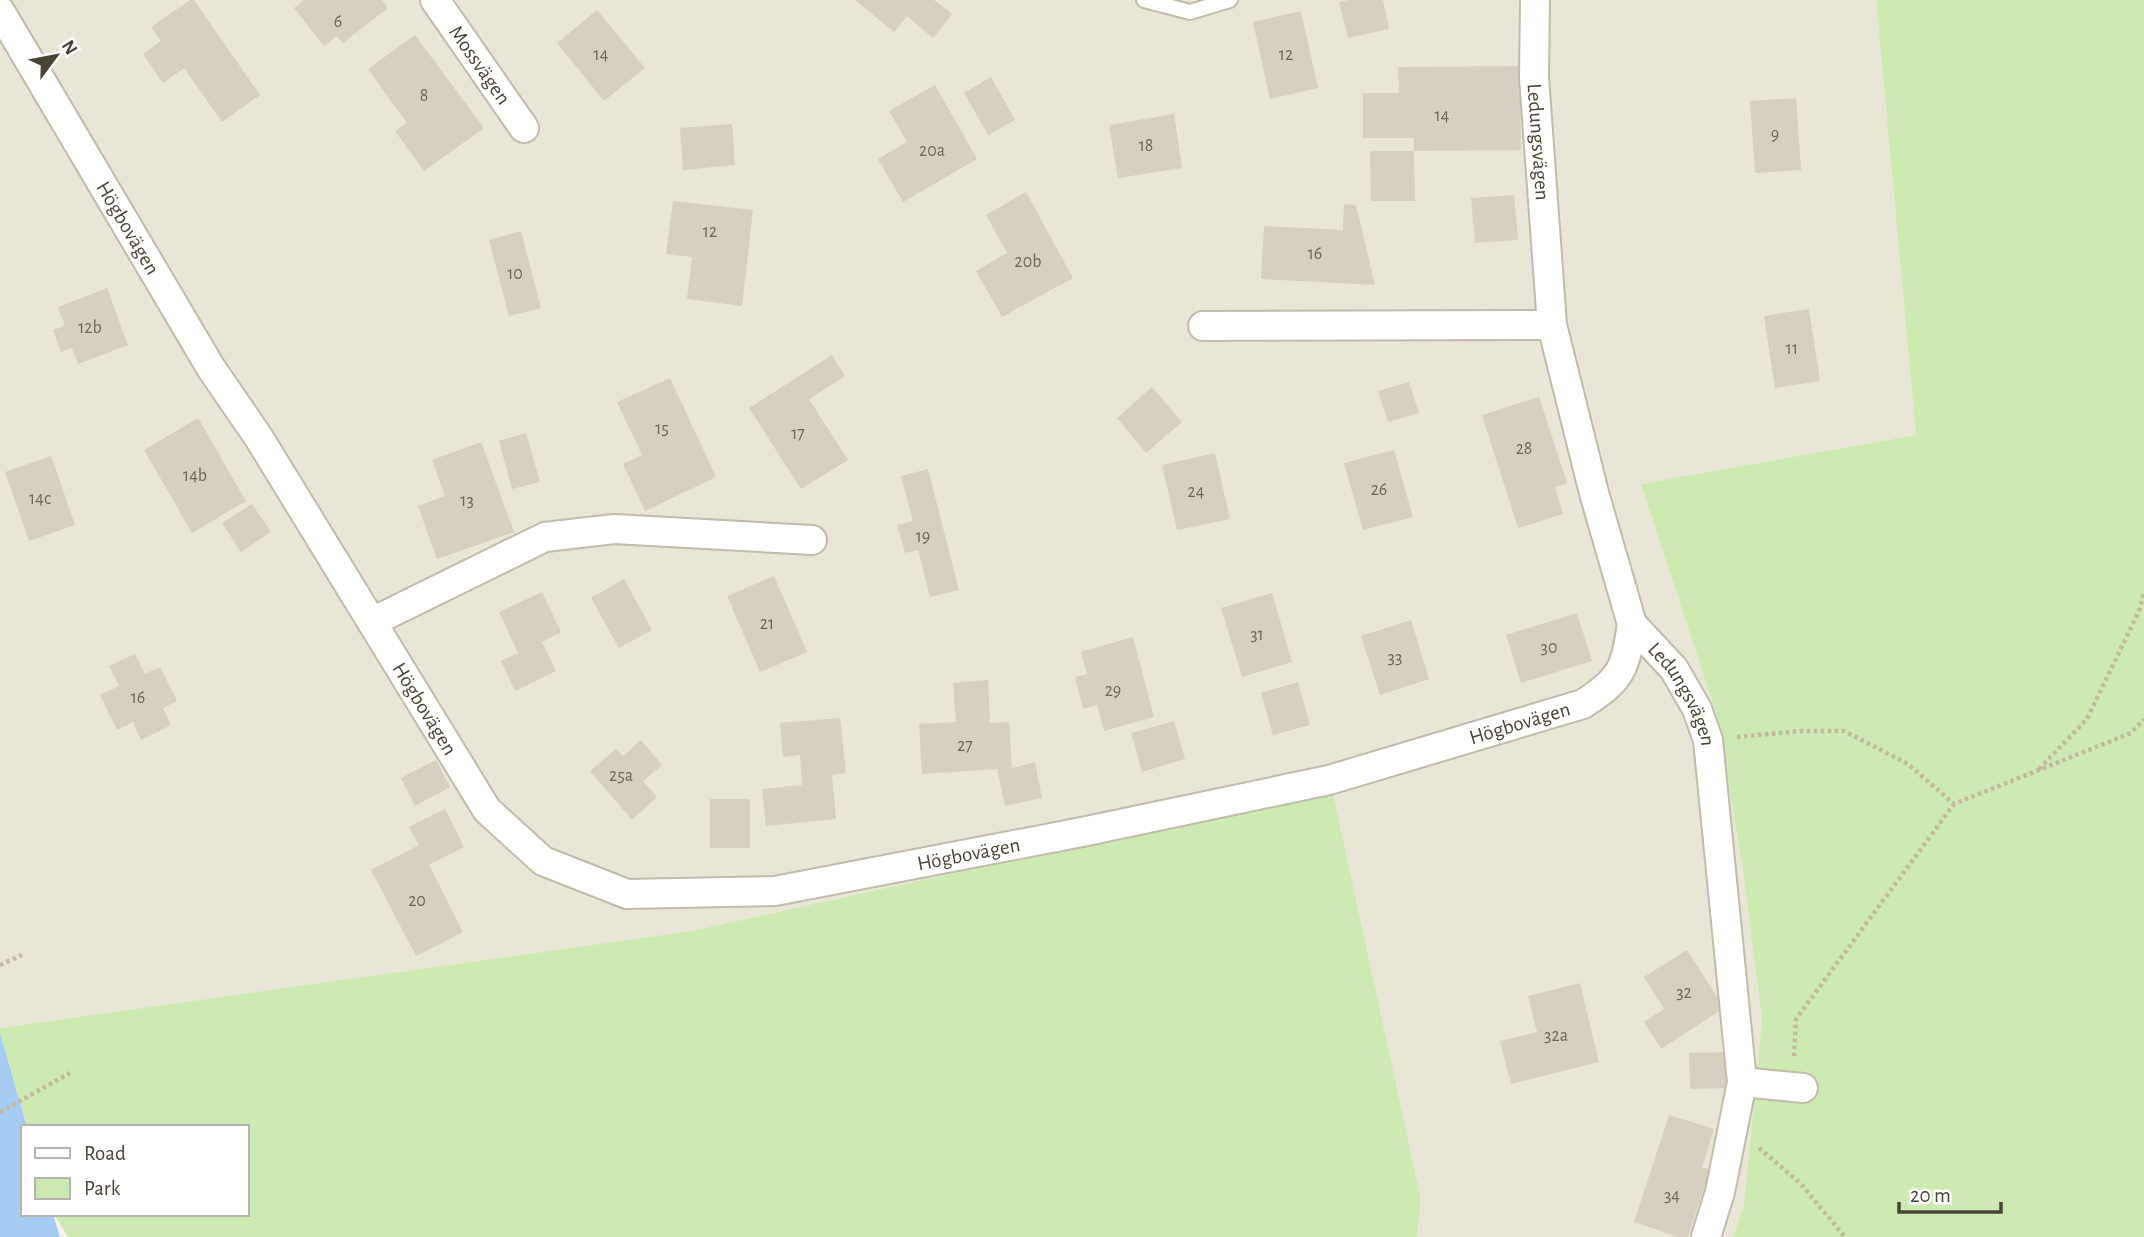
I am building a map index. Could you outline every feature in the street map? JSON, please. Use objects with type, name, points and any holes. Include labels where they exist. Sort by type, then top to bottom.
[{"type":"street","name":"Mossvägen","points":[[435,0],[524,128]]},
{"type":"street","name":"Ledungsvägen","points":[[1535,0],[1534,77],[1552,325],[1594,494],[1632,624],[1674,669],[1697,709],[1708,740],[1742,1082],[1720,1192],[1706,1237]]},
{"type":"street","name":"Högbovägen","points":[[0,11],[211,368],[259,438],[487,810],[543,861],[627,894],[775,891],[1082,832],[1329,780],[1583,704],[1609,688],[1620,674],[1628,654],[1632,624]]},
{"type":"street","points":[[1203,326],[1552,325]]},
{"type":"street","points":[[372,622],[545,537],[614,529],[812,540]]},
{"type":"street","points":[[1742,1082],[1798,1076]]},
{"type":"lane","points":[[1144,0],[1190,12],[1230,0]]},
{"type":"path","points":[[2038,770],[2087,719],[2139,611],[2144,592]]},
{"type":"path","points":[[1798,1076],[1796,1019],[1954,804],[2131,733],[2144,719]]},
{"type":"path","points":[[1708,740],[1801,731],[1844,731],[1908,764],[1954,804]]},
{"type":"path","points":[[0,965],[22,955]]},
{"type":"path","points":[[0,1112],[70,1073]]},
{"type":"path","points":[[1735,1127],[1801,1184],[1845,1237]]},
{"type":"shaded area","points":[[0,0],[1876,0],[1916,435],[1641,484],[1717,716],[1743,870],[1762,1019],[1744,1205],[1733,1237],[1417,1237],[1421,1200],[1331,791],[691,931],[0,1028]]},
{"type":"green space","points":[[1876,0],[2144,0],[2144,1237],[1733,1237],[1744,1205],[1762,1019],[1743,870],[1717,716],[1641,484],[1916,435]]},
{"type":"green space","points":[[1332,790],[1421,1200],[1417,1237],[68,1237],[55,1216],[248,1216],[248,1125],[26,1125],[0,1033],[0,1028],[691,931]]},
{"type":"water","points":[[0,1033],[26,1125],[21,1125],[21,1216],[54,1216],[60,1237],[0,1237]]},
{"type":"building","points":[[190,0],[194,0],[260,95],[222,122],[184,68],[163,83],[143,54],[161,41],[151,27]]},
{"type":"building","points":[[304,0],[382,0],[388,8],[343,43],[337,36],[324,46],[294,8]]},
{"type":"building","points":[[855,0],[934,0],[952,14],[933,38],[907,16],[894,32]]},
{"type":"building","points":[[1383,0],[1389,29],[1348,38],[1339,2]]},
{"type":"building","points":[[597,10],[645,68],[604,101],[557,43]]},
{"type":"building","points":[[1301,11],[1318,88],[1270,99],[1253,22]]},
{"type":"building","points":[[415,35],[484,128],[424,171],[395,131],[407,123],[368,69]]},
{"type":"building","points":[[1520,66],[1521,150],[1414,151],[1414,138],[1363,138],[1363,93],[1399,93],[1398,67]]},
{"type":"building","points":[[991,77],[1015,120],[988,135],[964,93]]},
{"type":"building","points":[[935,85],[977,159],[903,202],[878,159],[907,142],[889,111]]},
{"type":"building","points":[[1796,98],[1801,170],[1755,173],[1750,101]]},
{"type":"building","points":[[1174,114],[1182,168],[1118,178],[1109,125]]},
{"type":"building","points":[[732,124],[735,165],[683,170],[680,128]]},
{"type":"building","points":[[1370,151],[1414,151],[1415,201],[1371,201]]},
{"type":"building","points":[[1026,192],[1073,278],[1002,317],[976,271],[1007,253],[986,215]]},
{"type":"building","points":[[1514,195],[1518,240],[1475,243],[1471,198]]},
{"type":"building","points":[[673,201],[753,210],[742,306],[687,299],[692,257],[666,254]]},
{"type":"building","points":[[1344,204],[1356,205],[1375,285],[1261,279],[1264,226],[1343,230]]},
{"type":"building","points":[[521,231],[541,308],[509,316],[489,240]]},
{"type":"building","points":[[107,288],[128,345],[78,364],[72,348],[61,352],[53,330],[65,326],[58,307]]},
{"type":"building","points":[[1809,309],[1820,381],[1775,388],[1764,316]]},
{"type":"building","points":[[832,355],[845,376],[809,399],[848,460],[801,489],[749,408]]},
{"type":"building","points":[[670,378],[716,477],[645,511],[623,464],[642,455],[617,402]]},
{"type":"building","points":[[1409,382],[1419,413],[1388,422],[1378,391]]},
{"type":"building","points":[[1152,387],[1182,422],[1146,453],[1117,418]]},
{"type":"building","points":[[1539,397],[1567,483],[1555,487],[1563,514],[1518,528],[1482,415]]},
{"type":"building","points":[[198,418],[246,501],[192,533],[144,450]]},
{"type":"building","points":[[526,433],[540,482],[512,489],[499,441]]},
{"type":"building","points":[[481,442],[514,532],[437,559],[418,506],[445,496],[432,460]]},
{"type":"building","points":[[1394,450],[1413,517],[1363,530],[1344,463]]},
{"type":"building","points":[[1215,453],[1230,519],[1177,530],[1162,465]]},
{"type":"building","points":[[51,456],[75,525],[29,541],[5,472]]},
{"type":"building","points":[[928,469],[959,590],[930,597],[918,550],[905,553],[897,525],[913,521],[901,476]]},
{"type":"building","points":[[252,504],[271,532],[241,552],[222,523]]},
{"type":"building","points":[[774,576],[807,652],[760,672],[727,596]]},
{"type":"building","points":[[624,579],[652,630],[619,648],[591,598]]},
{"type":"building","points":[[542,592],[561,632],[542,642],[556,671],[515,691],[501,661],[518,653],[499,612]]},
{"type":"building","points":[[1272,593],[1292,662],[1242,677],[1221,608]]},
{"type":"building","points":[[1577,613],[1592,661],[1521,683],[1506,635]]},
{"type":"building","points":[[1411,620],[1429,679],[1380,695],[1361,636]]},
{"type":"building","points":[[1133,637],[1154,717],[1104,731],[1097,705],[1083,709],[1075,677],[1087,674],[1081,652]]},
{"type":"building","points":[[135,654],[145,674],[160,667],[177,701],[163,708],[171,725],[141,740],[133,722],[117,730],[100,695],[119,686],[109,666]]},
{"type":"building","points":[[988,680],[990,723],[1009,722],[1012,768],[1035,762],[1042,798],[1005,806],[997,769],[922,774],[919,724],[956,722],[953,683]]},
{"type":"building","points":[[1298,682],[1310,725],[1273,735],[1261,693]]},
{"type":"building","points":[[840,718],[846,773],[832,775],[836,819],[766,826],[762,789],[802,785],[800,755],[783,757],[780,723]]},
{"type":"building","points":[[1174,721],[1185,759],[1142,772],[1131,733]]},
{"type":"building","points":[[641,740],[662,765],[643,781],[657,797],[632,820],[590,771],[616,749],[623,756]]},
{"type":"building","points":[[436,760],[450,787],[415,806],[401,778]]},
{"type":"building","points":[[710,799],[750,799],[750,848],[710,848]]},
{"type":"building","points":[[445,809],[464,847],[429,865],[463,932],[416,956],[371,870],[419,845],[409,827]]},
{"type":"building","points":[[1687,950],[1724,1008],[1661,1049],[1644,1022],[1664,1009],[1644,977]]},
{"type":"building","points":[[1580,983],[1599,1062],[1511,1084],[1500,1041],[1537,1032],[1528,996]]},
{"type":"building","points":[[1727,1052],[1728,1088],[1690,1089],[1689,1053]]},
{"type":"building","points":[[1669,1115],[1714,1129],[1702,1167],[1710,1170],[1688,1237],[1678,1237],[1634,1222]]}]
